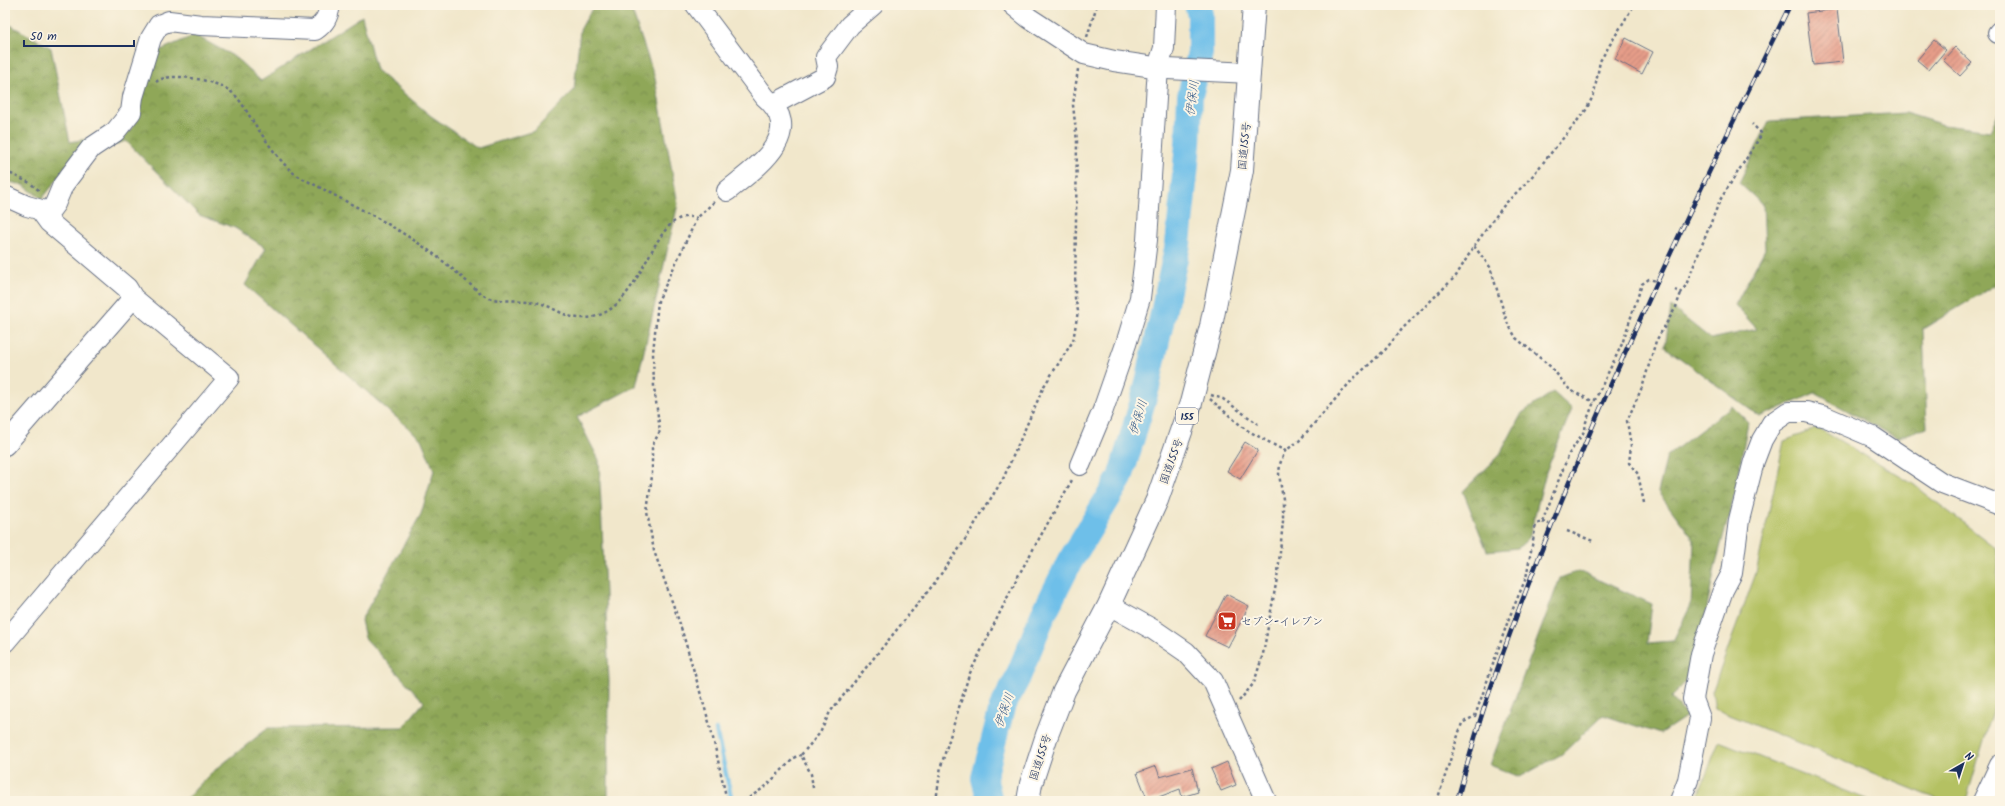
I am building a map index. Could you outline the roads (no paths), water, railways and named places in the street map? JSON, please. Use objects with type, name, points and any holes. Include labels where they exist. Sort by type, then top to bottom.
[{"type":"highway","name":"国道155号","points":[[1028,801],[1031,784],[1042,749],[1064,691],[1109,605],[1157,500],[1193,398],[1211,326],[1242,170],[1254,5]]},
{"type":"street","points":[[5,196],[41,202],[49,212],[55,204],[63,184],[92,148],[115,132],[131,112],[151,38],[159,25],[169,21],[200,25],[315,30],[323,25],[328,16],[330,5]]},
{"type":"street","points":[[696,5],[765,97],[774,104],[780,120],[780,134],[776,145],[764,161],[727,191]]},
{"type":"street","points":[[774,104],[825,77],[828,67],[826,56],[850,25],[873,5]]},
{"type":"street","points":[[1013,5],[1029,18],[1082,52],[1114,61],[1162,68],[1250,73]]},
{"type":"street","points":[[1080,465],[1103,410],[1140,298],[1147,240],[1164,48],[1166,5]]},
{"type":"street","points":[[5,642],[229,378],[133,298],[127,288],[49,222],[41,202]]},
{"type":"street","points":[[5,445],[133,298]]},
{"type":"street","points":[[1680,801],[1688,780],[1700,718],[1693,699],[1702,654],[1723,590],[1732,573],[1740,520],[1754,461],[1762,440],[1772,423],[1788,412],[1806,412],[1826,417],[1873,437],[1942,483],[2000,505]]},
{"type":"street","points":[[1109,605],[1154,630],[1186,652],[1213,681],[1266,801]]},
{"type":"street","points":[[1983,801],[2000,765]]},
{"type":"waterway","name":"伊保川","points":[[990,801],[984,778],[1002,708],[1017,679],[1043,615],[1069,563],[1120,478],[1147,387],[1178,244],[1188,144],[1190,96],[1200,53],[1200,14],[1197,5]]},
{"type":"waterway","points":[[716,730],[732,801]]},
{"type":"railway","points":[[1457,801],[1485,706],[1521,605],[1591,430],[1668,259],[1790,5]]},
{"type":"place","name":"セブン-イレブン","points":[[1227,621]]}]
